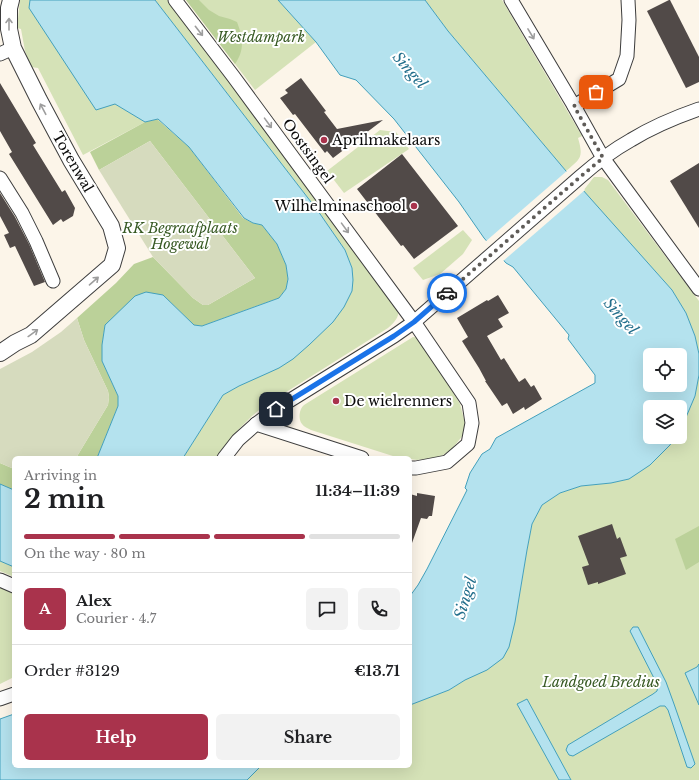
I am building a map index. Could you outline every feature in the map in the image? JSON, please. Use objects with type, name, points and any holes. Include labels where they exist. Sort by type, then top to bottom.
[{"type":"street","name":"Torenwal","points":[[0,353],[31,335],[112,265],[117,248],[111,226],[70,160],[39,100],[6,51],[9,30],[9,8],[11,0]]},
{"type":"street","name":"Oostsingel","points":[[175,0],[237,81],[414,322],[469,403],[472,423],[468,444],[447,462],[412,468]]},
{"type":"street","points":[[511,0],[603,158],[699,289]]},
{"type":"street","points":[[574,106],[619,79],[627,56],[629,20],[628,0]]},
{"type":"street","points":[[226,456],[238,440],[276,409],[414,322],[603,158],[631,139],[660,124],[699,109]]},
{"type":"street","points":[[0,178],[22,213],[53,281]]},
{"type":"street","points":[[256,424],[356,456]]},
{"type":"street","points":[[0,580],[12,585]]},
{"type":"street","points":[[0,699],[12,695]]},
{"type":"green space","points":[[20,0],[30,0],[29,8],[115,104],[145,122],[83,155],[38,68],[31,67],[25,51],[21,29],[17,28]]},
{"type":"green space","points":[[155,0],[169,0],[399,305],[399,313],[397,318],[388,328],[264,406],[238,430],[217,456],[184,456],[223,395],[239,386],[353,280],[352,268],[345,250],[318,211]]},
{"type":"green space","name":"Westdampark","points":[[186,0],[278,0],[316,42],[255,90]]},
{"type":"green space","points":[[186,0],[199,0],[209,10],[219,16],[237,22],[241,33],[242,49],[235,64]]},
{"type":"green space","points":[[425,0],[502,0],[582,136],[578,138],[581,150],[580,158],[575,164],[566,171],[448,31]]},
{"type":"green space","points":[[157,119],[189,147],[243,218],[253,223],[262,225],[277,244],[286,265],[288,279],[286,289],[279,298],[202,326],[194,325],[163,295],[105,325],[102,345],[102,361],[118,396],[118,406],[98,456],[77,456],[108,405],[109,397],[108,391],[84,340],[77,318],[116,283],[134,264],[153,257],[193,298],[203,305],[208,305],[255,278],[150,141],[99,170],[90,152],[145,122]]},
{"type":"green space","points":[[380,130],[396,132],[409,149],[344,193],[327,171]]},
{"type":"green space","name":"RK Begraafplaats Hogewal","points":[[150,141],[255,278],[208,305],[203,305],[193,298],[153,257],[99,170]]},
{"type":"green space","points":[[594,177],[602,177],[608,180],[699,301],[699,354],[695,336],[686,313],[672,290],[583,191]]},
{"type":"green space","points":[[463,230],[472,240],[463,254],[440,274],[423,280],[413,268]]},
{"type":"green space","points":[[77,318],[84,340],[108,391],[108,405],[77,456],[12,456],[12,468],[0,463],[0,369],[32,352],[61,332]]},
{"type":"green space","points":[[413,337],[421,338],[460,404],[465,423],[464,434],[451,450],[438,458],[417,460],[412,459],[412,456],[393,456],[305,427],[300,419],[301,409],[304,405]]},
{"type":"green space","name":"Landgoed Bredius","points":[[699,375],[699,780],[247,780],[259,768],[412,768],[412,704],[449,690],[465,680],[518,605],[532,524],[542,505],[560,493],[581,486],[611,483],[629,479],[671,444],[687,444],[687,415],[695,396]]},
{"type":"green space","points":[[0,463],[12,468],[12,489],[0,484]]},
{"type":"green space","points":[[699,526],[699,562],[686,570],[675,539]]},
{"type":"green space","points":[[0,561],[12,566],[12,576],[0,571]]},
{"type":"green space","points":[[0,586],[12,592],[12,678],[0,684]]},
{"type":"water","points":[[30,0],[155,0],[318,211],[345,250],[352,268],[352,291],[344,307],[333,322],[293,359],[279,368],[223,395],[184,456],[98,456],[118,406],[118,396],[102,361],[102,345],[105,325],[135,296],[146,292],[163,295],[194,325],[202,326],[279,298],[286,289],[288,279],[286,265],[277,244],[262,225],[253,223],[244,218],[189,147],[158,119],[145,122],[115,104],[96,110],[29,8]]},
{"type":"water","name":"Singel","points":[[278,0],[425,0],[448,31],[566,171],[672,290],[686,313],[695,336],[699,354],[699,375],[695,396],[687,415],[687,400],[643,400],[643,444],[671,444],[650,465],[629,479],[611,483],[581,486],[560,493],[542,505],[532,524],[515,622],[509,647],[503,658],[487,670],[465,680],[449,690],[412,704],[412,593],[427,569],[467,490],[465,488],[470,473],[482,454],[490,449],[496,438],[595,383],[595,375],[568,339],[569,335],[513,267],[506,263],[484,238],[459,202],[394,119],[356,80],[340,75],[316,42]]},
{"type":"water","points":[[0,484],[12,489],[12,566],[0,561]]},
{"type":"water","points":[[633,627],[638,627],[666,682],[695,764],[691,768],[687,767],[668,710],[665,706],[660,706],[573,756],[569,755],[566,750],[568,745],[657,691],[658,686],[630,631]]},
{"type":"water","points":[[699,664],[699,705],[685,673],[697,667]]},
{"type":"water","points":[[527,699],[571,780],[559,780],[517,704]]},
{"type":"water","points":[[12,715],[12,768],[259,768],[247,780],[0,780],[0,719]]},
{"type":"pier","points":[[568,170],[585,190],[502,262],[485,242]]},
{"type":"building","points":[[669,0],[699,57],[699,82],[686,88],[647,11]]},
{"type":"building","points":[[301,78],[326,111],[324,112],[337,129],[383,120],[333,158],[327,151],[325,153],[295,114],[293,115],[280,98],[288,93],[285,90]]},
{"type":"building","points":[[0,83],[36,143],[33,145],[62,192],[65,190],[75,208],[73,216],[63,222],[61,219],[53,225],[9,154],[12,152],[0,131]]},
{"type":"building","points":[[402,154],[458,226],[414,259],[403,245],[401,246],[357,189]]},
{"type":"building","points":[[699,163],[699,228],[670,181]]},
{"type":"building","points":[[0,193],[29,244],[45,282],[34,286],[15,246],[10,248],[4,235],[9,233],[0,216]]},
{"type":"building","points":[[498,295],[509,313],[498,319],[503,327],[487,336],[501,360],[504,358],[519,382],[525,378],[531,387],[534,385],[542,399],[525,410],[524,407],[513,414],[507,403],[502,406],[485,381],[479,368],[462,341],[468,337],[457,318]]},
{"type":"building","points":[[417,493],[435,496],[432,516],[429,516],[427,519],[421,518],[412,543],[412,495],[417,496]]},
{"type":"building","points":[[612,524],[617,539],[620,537],[627,556],[620,558],[626,574],[598,584],[598,582],[588,585],[582,567],[589,565],[578,536]]},
{"type":"way so far","points":[[447,293],[603,158],[574,106],[596,92]]},
{"type":"place","name":"Aprilmakelaars","points":[[324,140]]},
{"type":"place","name":"Wilhelminaschool","points":[[414,206]]},
{"type":"place","name":"De wielrenners","points":[[336,401]]},
{"type":"route","points":[[276,409],[394,336],[414,322],[447,293]]}]
